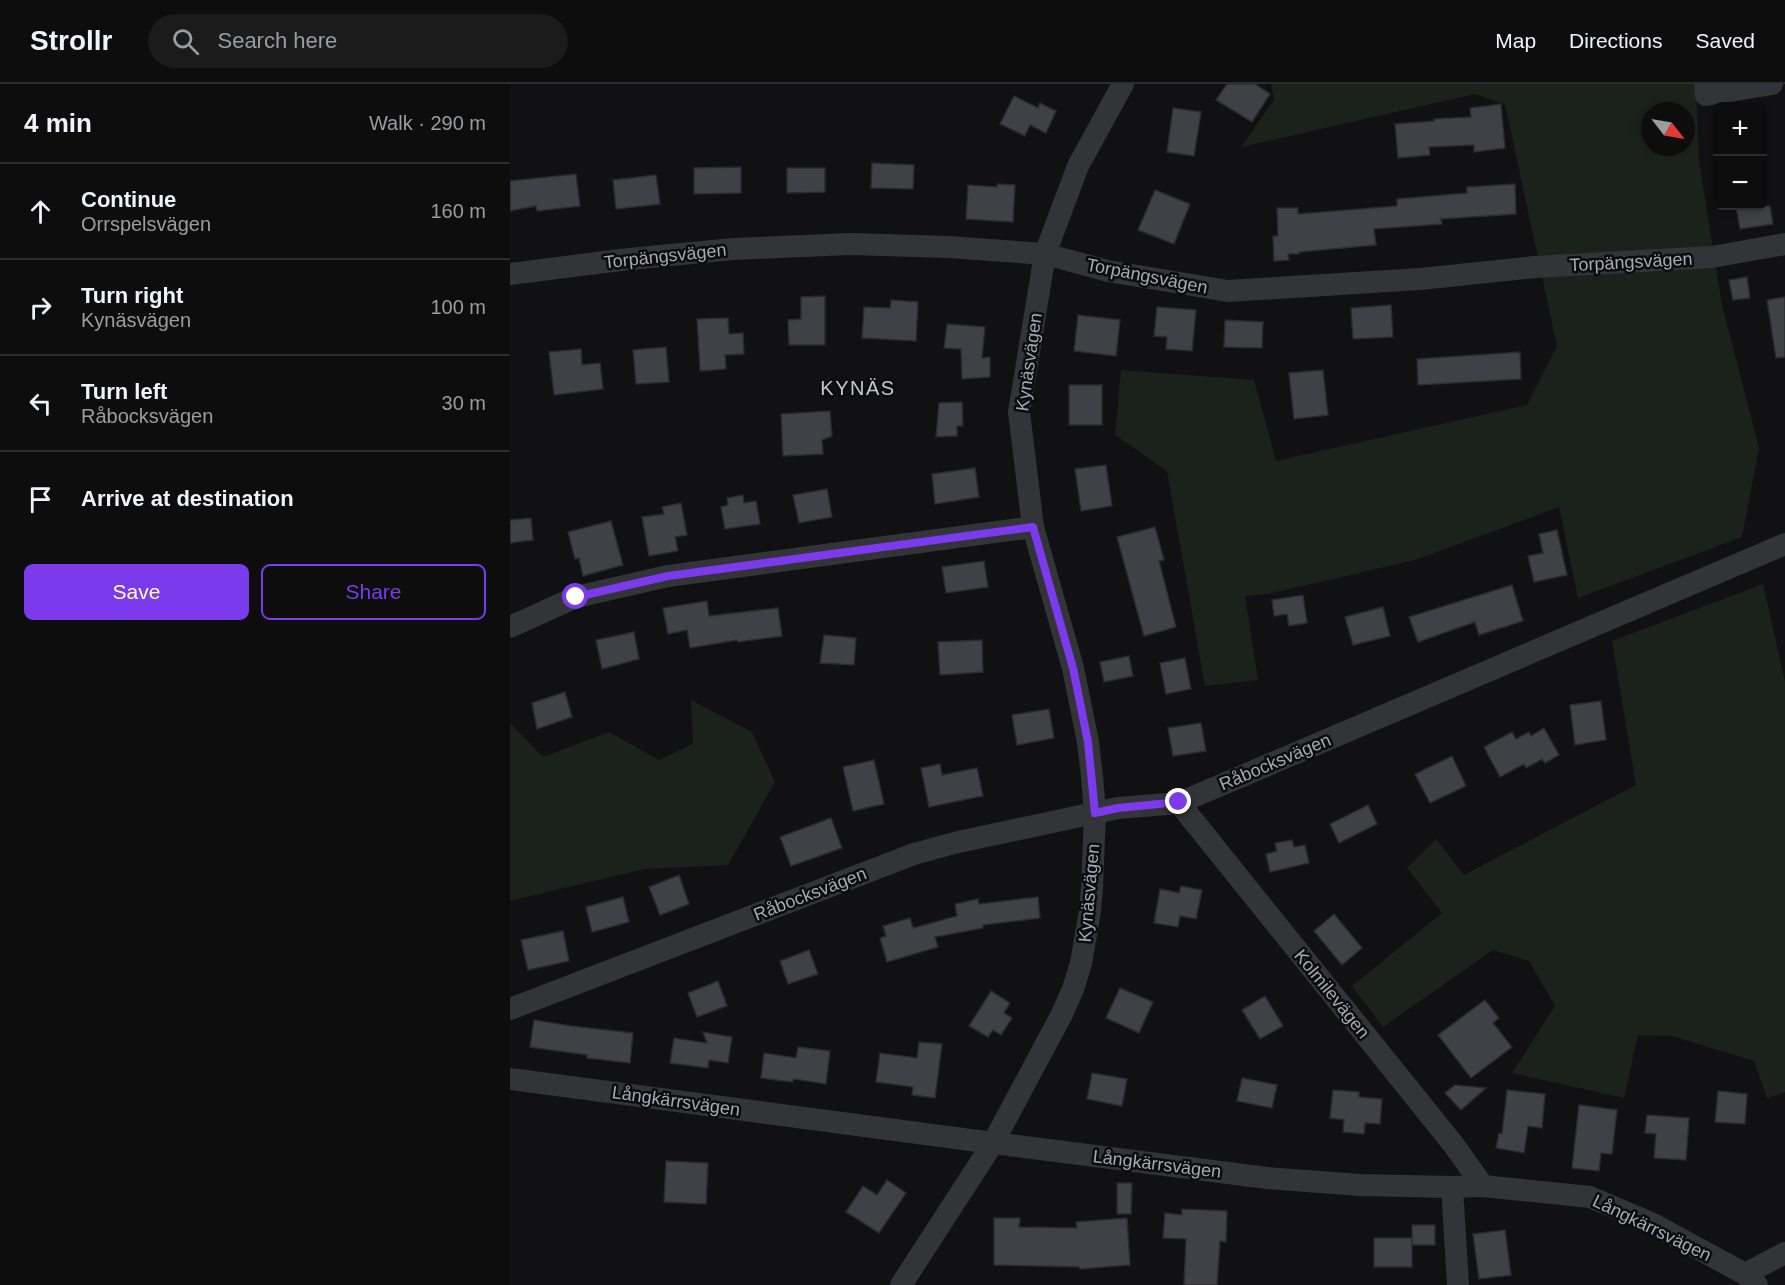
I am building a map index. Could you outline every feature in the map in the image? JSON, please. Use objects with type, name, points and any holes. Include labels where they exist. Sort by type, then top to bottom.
[{"type":"street","name":"Kynäsvägen","points":[[901,1285],[993,1143],[1062,1014],[1076,980],[1090,911],[1095,813],[1088,742],[1073,668],[1033,527],[1020,412],[1045,254],[1078,166],[1123,84]]},
{"type":"street","points":[[1705,84],[1706,94],[1772,84]]},
{"type":"street","name":"Torpängsvägen","points":[[510,274],[733,249],[851,244],[948,247],[1045,254],[1108,271],[1228,291],[1420,279],[1535,267],[1712,257],[1785,244]]},
{"type":"street","points":[[510,627],[576,597],[668,576],[1033,527]]},
{"type":"street","name":"Råbocksvägen","points":[[510,1009],[914,854],[958,842],[1118,808],[1179,802],[1785,544]]},
{"type":"street","name":"Kolmilevägen","points":[[1179,802],[1453,1144],[1483,1186]]},
{"type":"street","name":"Långkärrsvägen","points":[[510,1078],[1267,1178],[1360,1185],[1483,1186],[1590,1197],[1651,1223],[1751,1280],[1785,1253]]},
{"type":"street","points":[[1452,1187],[1458,1285]]},
{"type":"shaded area","points":[[1271,84],[1696,84],[1699,161],[1722,305],[1759,448],[1742,537],[1578,598],[1559,507],[1415,560],[1268,594],[1245,596],[1258,680],[1205,686],[1167,471],[1115,435],[1121,370],[1254,380],[1276,461],[1527,405],[1557,346],[1505,104],[1475,94],[1241,147],[1274,100]]},
{"type":"shaded area","points":[[1763,584],[1785,682],[1785,1092],[1767,1098],[1754,1061],[1672,1036],[1638,1035],[1624,1098],[1512,1073],[1555,1006],[1529,961],[1493,950],[1383,1027],[1352,986],[1442,913],[1407,868],[1436,839],[1464,875],[1636,785],[1612,641]]},
{"type":"shaded area","points":[[691,700],[752,732],[775,782],[728,865],[644,869],[510,901],[510,723],[543,757],[609,732],[659,760],[693,744]]},
{"type":"building","points":[[1227,84],[1255,84],[1270,94],[1252,122],[1216,100]]},
{"type":"building","points":[[1014,96],[1038,108],[1040,103],[1056,111],[1046,133],[1030,125],[1025,136],[1000,124]]},
{"type":"building","points":[[1501,104],[1505,148],[1474,152],[1474,145],[1429,147],[1430,155],[1398,158],[1395,124],[1471,117],[1470,108]]},
{"type":"building","points":[[1173,108],[1201,112],[1194,156],[1167,152]]},
{"type":"building","points":[[872,163],[914,165],[913,189],[871,188]]},
{"type":"building","points":[[741,167],[741,193],[694,194],[694,168]]},
{"type":"building","points":[[787,168],[825,168],[825,192],[787,193]]},
{"type":"building","points":[[576,174],[580,206],[537,211],[536,206],[510,211],[510,181]]},
{"type":"building","points":[[656,175],[660,204],[616,209],[613,180]]},
{"type":"building","points":[[997,184],[1015,185],[1013,222],[966,219],[968,185],[997,187]]},
{"type":"building","points":[[1515,184],[1516,214],[1441,219],[1442,224],[1374,229],[1376,245],[1299,252],[1299,254],[1288,254],[1289,260],[1274,261],[1273,236],[1278,236],[1277,208],[1298,208],[1298,214],[1397,206],[1397,199],[1467,193],[1467,187]]},
{"type":"building","points":[[1155,190],[1190,204],[1174,244],[1138,230]]},
{"type":"building","points":[[1767,206],[1770,206],[1773,224],[1740,229],[1737,210],[1767,210]]},
{"type":"building","points":[[1747,277],[1750,298],[1733,300],[1729,280]]},
{"type":"building","points":[[825,296],[825,345],[789,345],[788,320],[801,319],[801,297]]},
{"type":"building","points":[[1785,297],[1785,357],[1776,358],[1767,300]]},
{"type":"building","points":[[891,300],[918,302],[916,341],[862,338],[864,307],[890,308]]},
{"type":"building","points":[[1391,305],[1393,337],[1353,339],[1351,308]]},
{"type":"building","points":[[1157,307],[1196,310],[1192,351],[1166,349],[1167,337],[1154,336]]},
{"type":"building","points":[[1078,315],[1120,320],[1116,356],[1074,351]]},
{"type":"building","points":[[728,318],[729,334],[743,333],[744,354],[725,355],[726,369],[700,371],[697,319]]},
{"type":"building","points":[[1225,320],[1263,322],[1262,348],[1224,347]]},
{"type":"building","points":[[947,324],[985,327],[982,358],[990,357],[990,377],[962,379],[961,349],[944,348]]},
{"type":"building","points":[[666,347],[669,382],[636,384],[633,350]]},
{"type":"building","points":[[581,349],[582,365],[600,363],[603,389],[554,395],[549,352]]},
{"type":"building","points":[[1520,352],[1521,379],[1418,385],[1417,359]]},
{"type":"building","points":[[1323,370],[1328,415],[1294,419],[1289,373]]},
{"type":"building","points":[[1069,385],[1102,385],[1102,425],[1069,425]]},
{"type":"building","points":[[962,402],[963,426],[957,426],[957,436],[936,437],[939,403]]},
{"type":"building","points":[[830,411],[832,436],[822,440],[823,454],[783,456],[781,414]]},
{"type":"building","points":[[1106,465],[1112,506],[1081,511],[1075,469]]},
{"type":"building","points":[[975,468],[979,497],[935,504],[932,474]]},
{"type":"building","points":[[827,489],[832,517],[799,523],[793,495]]},
{"type":"building","points":[[743,495],[744,503],[756,501],[760,524],[725,529],[721,507],[728,505],[727,498]]},
{"type":"building","points":[[681,503],[687,535],[675,537],[678,551],[649,556],[642,517],[664,514],[662,507]]},
{"type":"building","points":[[531,518],[533,540],[510,543],[510,520]]},
{"type":"building","points":[[611,521],[623,565],[583,576],[579,558],[575,559],[568,532]]},
{"type":"building","points":[[1155,527],[1164,560],[1159,561],[1176,627],[1144,636],[1117,537]]},
{"type":"building","points":[[1557,530],[1567,575],[1534,582],[1528,556],[1543,553],[1539,534]]},
{"type":"building","points":[[984,561],[988,587],[946,593],[942,567]]},
{"type":"building","points":[[1512,585],[1523,621],[1479,635],[1475,622],[1418,642],[1409,617]]},
{"type":"building","points":[[1303,595],[1307,623],[1289,626],[1287,614],[1274,616],[1272,600]]},
{"type":"building","points":[[707,601],[709,616],[778,608],[782,636],[738,642],[737,640],[690,648],[687,630],[668,634],[663,608]]},
{"type":"building","points":[[1383,607],[1390,636],[1353,645],[1345,617]]},
{"type":"building","points":[[634,632],[639,659],[602,669],[596,640]]},
{"type":"building","points":[[824,635],[856,638],[854,665],[820,663]]},
{"type":"building","points":[[982,640],[983,672],[940,675],[938,642]]},
{"type":"building","points":[[1129,656],[1133,676],[1104,682],[1100,662]]},
{"type":"building","points":[[1185,658],[1191,689],[1166,694],[1160,663]]},
{"type":"building","points":[[565,692],[572,717],[537,729],[532,703]]},
{"type":"building","points":[[1601,701],[1606,740],[1575,745],[1570,705]]},
{"type":"building","points":[[1049,709],[1054,738],[1017,745],[1012,715]]},
{"type":"building","points":[[1201,723],[1206,751],[1173,756],[1168,728]]},
{"type":"building","points":[[1544,728],[1559,755],[1545,763],[1542,759],[1526,768],[1524,764],[1500,777],[1484,747],[1512,732],[1516,739],[1529,732],[1531,736]]},
{"type":"building","points":[[1452,756],[1466,786],[1430,803],[1415,774]]},
{"type":"building","points":[[874,760],[884,804],[853,811],[843,767]]},
{"type":"building","points":[[940,764],[942,775],[977,768],[983,796],[929,807],[921,768]]},
{"type":"building","points":[[1368,805],[1377,824],[1339,843],[1330,824]]},
{"type":"building","points":[[831,818],[842,848],[791,866],[780,837]]},
{"type":"building","points":[[1292,840],[1294,847],[1305,845],[1309,863],[1270,872],[1266,854],[1277,851],[1275,843]]},
{"type":"building","points":[[679,875],[689,904],[660,915],[649,887]]},
{"type":"building","points":[[1181,886],[1202,890],[1196,919],[1180,916],[1178,927],[1154,923],[1160,889],[1179,893]]},
{"type":"building","points":[[623,897],[629,922],[592,932],[586,907]]},
{"type":"building","points":[[1038,897],[1040,918],[983,925],[983,928],[935,937],[938,947],[887,962],[880,938],[886,936],[883,926],[910,918],[913,928],[957,916],[955,904],[978,899],[979,904]]},
{"type":"building","points":[[1334,914],[1362,948],[1342,965],[1314,931]]},
{"type":"building","points":[[563,931],[569,961],[528,970],[521,940]]},
{"type":"building","points":[[809,950],[818,974],[788,984],[780,961]]},
{"type":"building","points":[[718,981],[727,1006],[697,1017],[688,993]]},
{"type":"building","points":[[1120,988],[1153,1002],[1139,1033],[1106,1018]]},
{"type":"building","points":[[991,991],[1010,1003],[1004,1013],[1012,1018],[1001,1035],[993,1030],[988,1037],[969,1026]]},
{"type":"building","points":[[1265,996],[1283,1026],[1260,1039],[1242,1010]]},
{"type":"building","points":[[1485,1000],[1499,1018],[1493,1023],[1512,1047],[1471,1078],[1438,1035]]},
{"type":"building","points":[[534,1020],[633,1033],[630,1063],[587,1058],[587,1055],[530,1047]]},
{"type":"building","points":[[703,1032],[732,1037],[728,1063],[709,1060],[708,1068],[670,1063],[674,1038],[707,1043]]},
{"type":"building","points":[[919,1042],[942,1044],[935,1098],[912,1095],[913,1087],[876,1082],[880,1053],[917,1058]]},
{"type":"building","points":[[798,1047],[830,1051],[826,1084],[794,1079],[792,1082],[761,1078],[764,1053],[796,1058]]},
{"type":"building","points":[[1092,1073],[1127,1079],[1122,1106],[1087,1099]]},
{"type":"building","points":[[1242,1078],[1277,1085],[1272,1108],[1237,1101]]},
{"type":"building","points":[[1455,1085],[1486,1088],[1461,1110],[1445,1093]]},
{"type":"building","points":[[1333,1090],[1359,1092],[1359,1097],[1382,1099],[1380,1124],[1365,1123],[1364,1134],[1343,1132],[1344,1120],[1330,1118]]},
{"type":"building","points":[[1507,1090],[1545,1094],[1542,1128],[1528,1126],[1524,1153],[1496,1148],[1499,1133],[1502,1134]]},
{"type":"building","points":[[1718,1091],[1747,1094],[1745,1124],[1715,1122]]},
{"type":"building","points":[[1579,1105],[1617,1110],[1612,1154],[1601,1153],[1599,1171],[1572,1168]]},
{"type":"building","points":[[1647,1115],[1689,1118],[1686,1160],[1654,1158],[1656,1134],[1645,1133]]},
{"type":"building","points":[[666,1161],[708,1163],[706,1204],[664,1202]]},
{"type":"building","points":[[887,1180],[906,1193],[879,1233],[846,1212],[863,1186],[877,1195]]},
{"type":"building","points":[[1117,1183],[1132,1183],[1131,1214],[1117,1214]]},
{"type":"building","points":[[1182,1209],[1227,1211],[1226,1242],[1220,1241],[1217,1285],[1184,1285],[1186,1239],[1163,1238],[1165,1213],[1182,1215]]},
{"type":"building","points":[[994,1218],[1020,1218],[1019,1227],[1077,1228],[1076,1222],[1127,1218],[1130,1265],[1080,1269],[1079,1267],[994,1265]]},
{"type":"building","points":[[1412,1225],[1435,1225],[1435,1245],[1412,1245]]},
{"type":"building","points":[[1505,1230],[1511,1275],[1479,1279],[1473,1234]]},
{"type":"building","points":[[1374,1238],[1412,1238],[1412,1267],[1374,1267]]},
{"type":"district","name":"KYNÄS","points":[[858,388]]},
{"type":"route","points":[[576,597],[668,576],[1033,527],[1073,668],[1088,742],[1095,813],[1118,808],[1179,802]]}]
